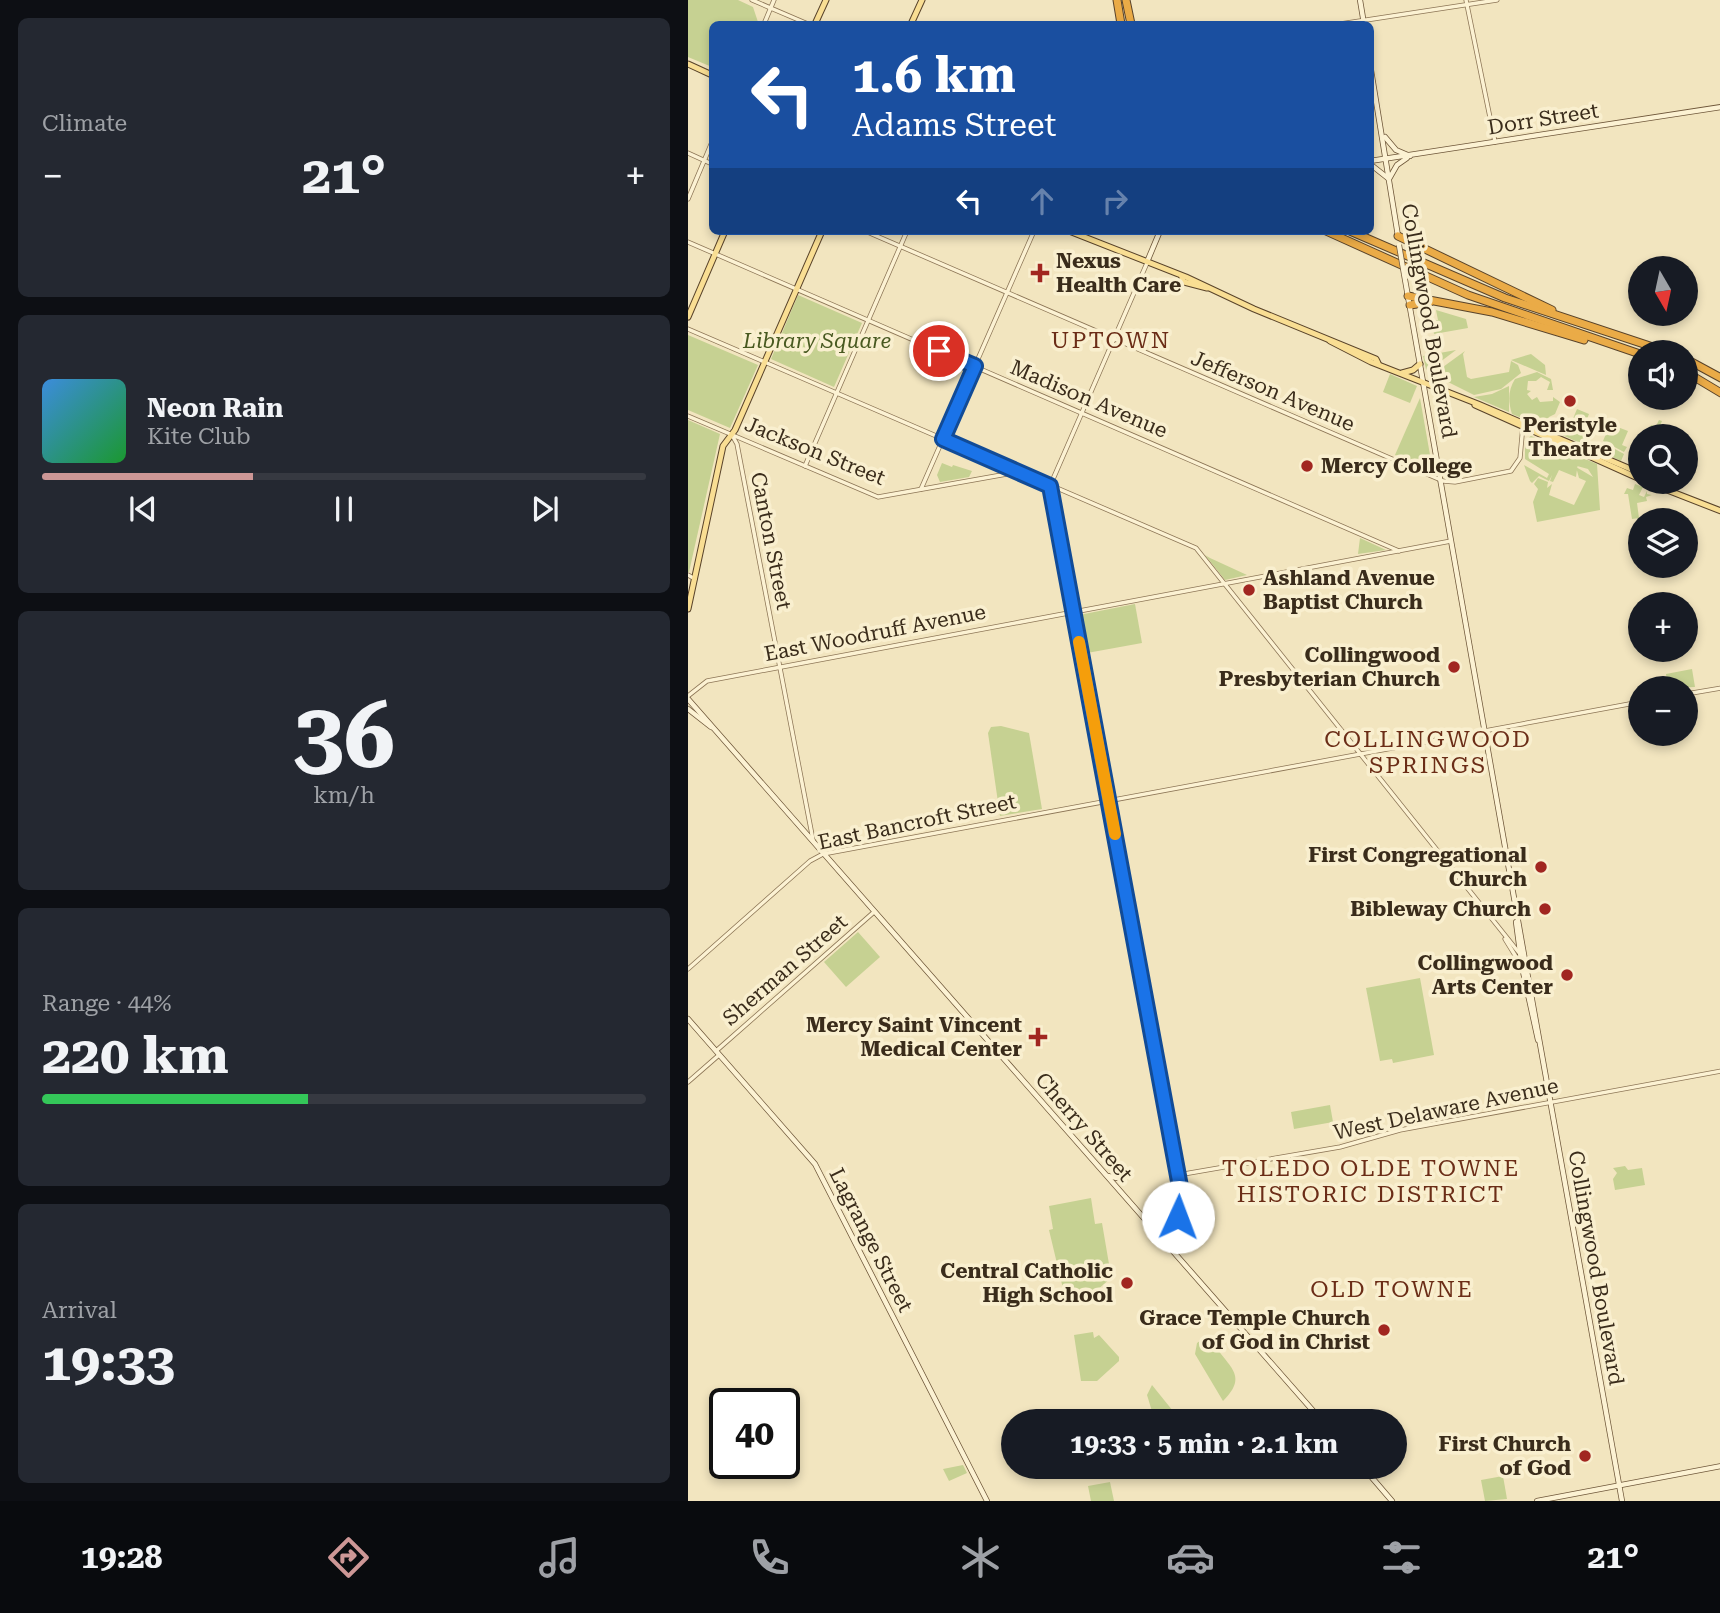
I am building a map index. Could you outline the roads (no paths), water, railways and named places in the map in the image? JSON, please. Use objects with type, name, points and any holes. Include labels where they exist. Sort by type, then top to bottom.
[{"type":"highway","points":[[1117,0],[1120,21]]},
{"type":"highway","points":[[1126,0],[1130,21]]},
{"type":"highway","points":[[1335,235],[1468,295],[1626,350]]},
{"type":"highway","points":[[1359,235],[1469,284],[1632,340]]},
{"type":"highway","points":[[1398,236],[1549,308],[1558,315]]},
{"type":"highway","points":[[1408,296],[1492,312],[1572,337],[1626,350]]},
{"type":"highway","points":[[1410,306],[1437,301]]},
{"type":"highway","points":[[1698,366],[1720,378]]},
{"type":"highway","points":[[1698,379],[1720,393]]},
{"type":"main road","points":[[816,21],[826,0]]},
{"type":"main road","points":[[912,21],[922,0]]},
{"type":"main road","points":[[1360,0],[1364,21]]},
{"type":"main road","points":[[688,64],[709,74]]},
{"type":"main road","name":"Collingwood Boulevard","points":[[1374,85],[1483,732],[1528,964],[1532,1007]]},
{"type":"main road","name":"Dorr Street","points":[[1374,162],[1720,107]]},
{"type":"main road","points":[[1383,133],[1392,148],[1411,156]]},
{"type":"main road","points":[[1374,166],[1389,179],[1397,164],[1411,156]]},
{"type":"main road","points":[[688,317],[723,235]]},
{"type":"main road","points":[[688,609],[691,580],[721,452],[732,435],[820,235]]},
{"type":"main road","points":[[1084,235],[1330,341],[1346,351],[1423,381],[1628,474]]},
{"type":"main road","points":[[1147,262],[1158,235]]},
{"type":"main road","points":[[1401,373],[1414,370],[1420,364]]},
{"type":"main road","points":[[1438,367],[1438,378],[1443,391]]},
{"type":"main road","points":[[1523,426],[1628,469]]},
{"type":"main road","points":[[1681,494],[1720,511]]},
{"type":"main road","name":"Cherry Street","points":[[688,698],[1311,1409]]},
{"type":"main road","name":"Cherry Street","points":[[688,709],[706,726],[711,727]]},
{"type":"main road","name":"Collingwood Boulevard","points":[[1516,913],[1519,953],[1539,1041],[1621,1501]]},
{"type":"main road","name":"Lagrange Street","points":[[688,1019],[815,1164],[987,1501]]},
{"type":"main road","points":[[1100,1169],[1114,1178],[1129,1170]]},
{"type":"main road","points":[[1537,1501],[1720,1466]]},
{"type":"main road","points":[[1373,1479],[1392,1501]]},
{"type":"street","points":[[752,0],[801,21]]},
{"type":"street","points":[[765,21],[774,0]]},
{"type":"street","points":[[1374,21],[1466,2],[1497,0]]},
{"type":"street","points":[[1466,2],[1495,143]]},
{"type":"street","points":[[688,199],[709,150]]},
{"type":"street","points":[[688,153],[709,163]]},
{"type":"street","name":"Jefferson Avenue","points":[[874,235],[1439,480],[1452,482],[1490,476],[1507,472],[1517,466],[1523,426]]},
{"type":"street","points":[[805,466],[905,235]]},
{"type":"street","points":[[921,490],[1032,235]]},
{"type":"street","name":"Madison Avenue","points":[[688,242],[1401,552]]},
{"type":"street","points":[[1147,262],[1050,486],[1178,1175],[1180,1212],[1163,1241]]},
{"type":"street","points":[[688,329],[1196,548],[1528,964]]},
{"type":"street","name":"Jackson Street","points":[[688,416],[878,497],[1008,474],[1015,470]]},
{"type":"street","name":"Canton Street","points":[[732,435],[737,444],[813,842]]},
{"type":"street","name":"East Woodruff Avenue","points":[[688,698],[707,681],[1451,541]]},
{"type":"street","points":[[688,575],[691,580]]},
{"type":"street","points":[[1698,692],[1720,688]]},
{"type":"street","name":"East Bancroft Street","points":[[688,969],[810,861],[823,854],[1628,704]]},
{"type":"street","points":[[799,827],[807,819]]},
{"type":"street","name":"Sherman Street","points":[[688,1082],[874,912]]},
{"type":"street","points":[[1502,934],[1522,967]]},
{"type":"street","name":"West Delaware Avenue","points":[[1178,1175],[1340,1147],[1400,1130],[1720,1072]]},
{"type":"place","name":"Nexus Health Care","points":[[1040,273]]},
{"type":"place","name":"Peristyle Theatre","points":[[1570,401]]},
{"type":"place","name":"Mercy College","points":[[1307,466]]},
{"type":"place","name":"Ashland Avenue Baptist Church","points":[[1249,590]]},
{"type":"place","name":"Collingwood Presbyterian Church","points":[[1454,667]]},
{"type":"place","name":"First Congregational Church","points":[[1541,867]]},
{"type":"place","name":"Bibleway Church","points":[[1545,909]]},
{"type":"place","name":"Collingwood Arts Center","points":[[1567,975]]},
{"type":"place","name":"Mercy Saint Vincent Medical Center","points":[[1038,1037]]},
{"type":"place","name":"Central Catholic High School","points":[[1127,1283]]},
{"type":"place","name":"Grace Temple Church of God in Christ","points":[[1384,1330]]},
{"type":"place","name":"First Church of God","points":[[1585,1456]]},
{"type":"district","name":"UPTOWN","points":[[1111,340]]},
{"type":"district","name":"COLLINGWOOD SPRINGS","points":[[1428,752]]},
{"type":"district","name":"TOLEDO OLDE TOWNE HISTORIC DISTRICT","points":[[1371,1181]]},
{"type":"district","name":"OLD TOWNE","points":[[1392,1289]]},
{"type":"park label","name":"Library Square","points":[[817,341]]}]
